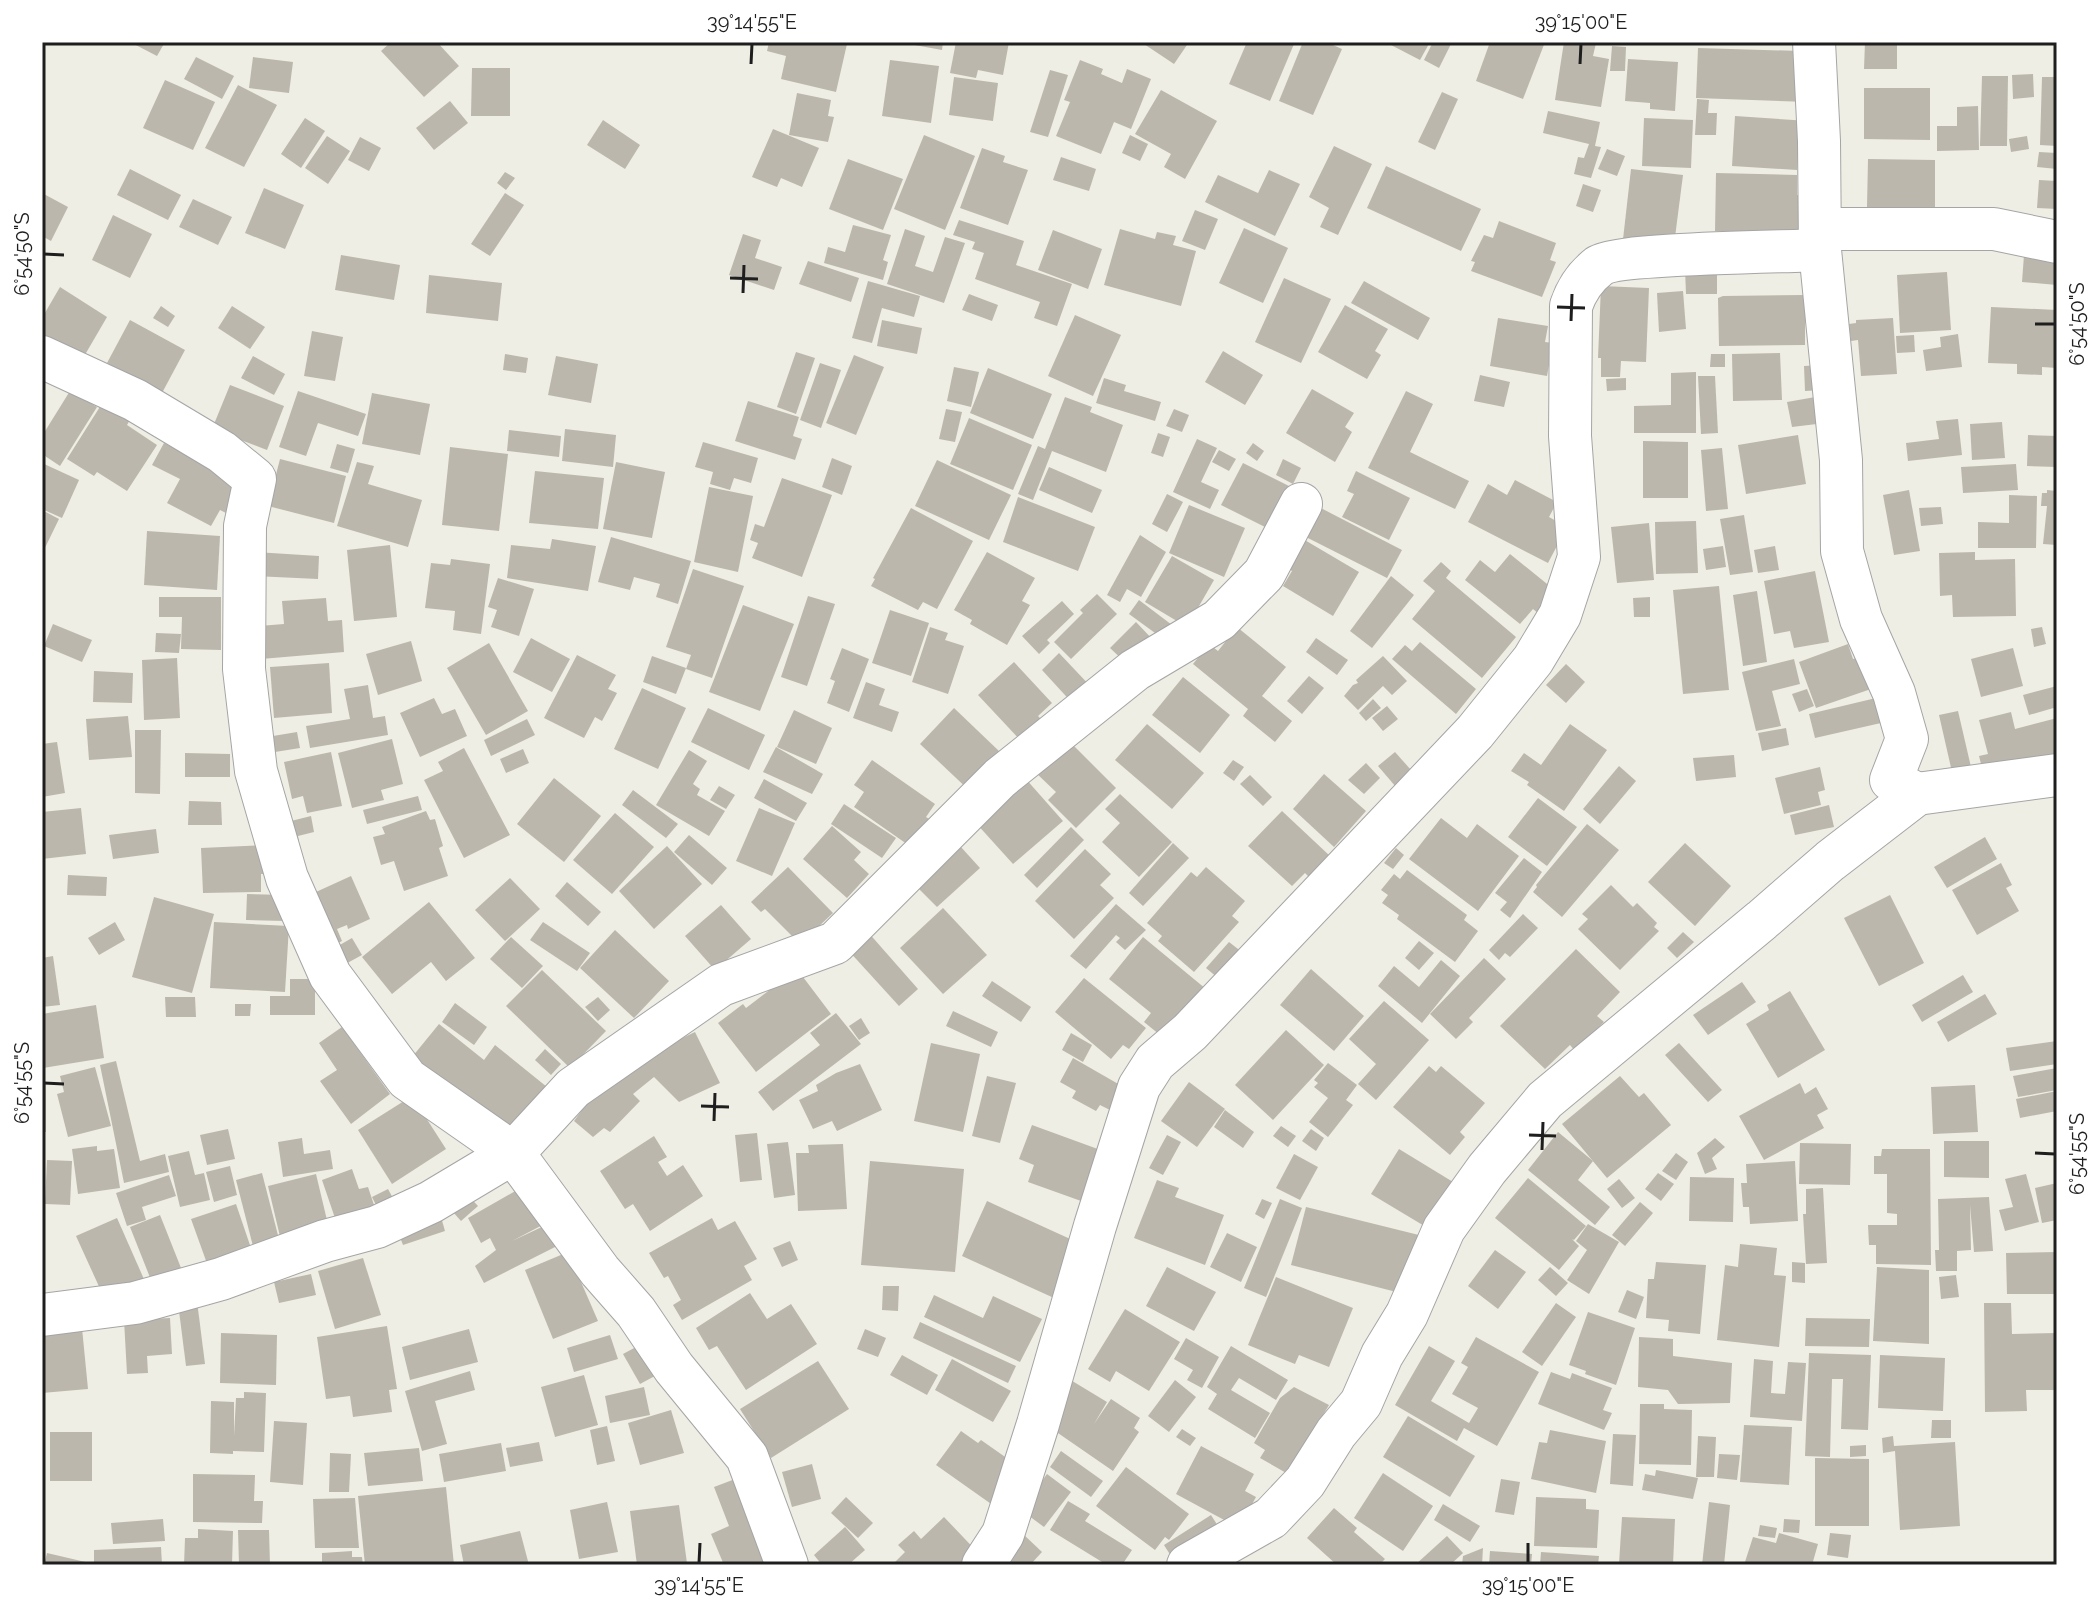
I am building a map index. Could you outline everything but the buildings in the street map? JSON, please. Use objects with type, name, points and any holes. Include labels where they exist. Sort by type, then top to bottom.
[{"type":"street","points":[[1814,42],[1820,240],[1841,460],[1842,551],[1861,619],[1894,693],[1907,739],[1891,780],[1917,794]]},
{"type":"street","points":[[983,1565],[1003,1534],[1139,1087],[1155,1062],[1190,1032],[1475,732],[1533,660],[1560,615],[1579,557],[1570,436],[1571,306],[1586,279],[1601,264],[1635,258],[1820,240],[1994,229],[2057,242]]},
{"type":"street","points":[[42,357],[135,400],[222,452],[255,479],[245,526],[244,669],[256,771],[287,878],[330,975],[407,1079],[513,1153],[600,1271],[636,1312],[674,1368],[747,1457],[787,1565]]},
{"type":"street","points":[[42,1315],[135,1303],[221,1279],[325,1241],[377,1227],[431,1202],[513,1153],[573,1088],[721,985],[835,943],[1000,778],[1135,670],[1219,620],[1264,574],[1301,504]]},
{"type":"street","points":[[1188,1565],[1271,1518],[1305,1482],[1336,1433],[1361,1403],[1382,1355],[1407,1314],[1444,1229],[1487,1169],[1545,1100],[1830,861],[1917,794],[2057,775]]}]
